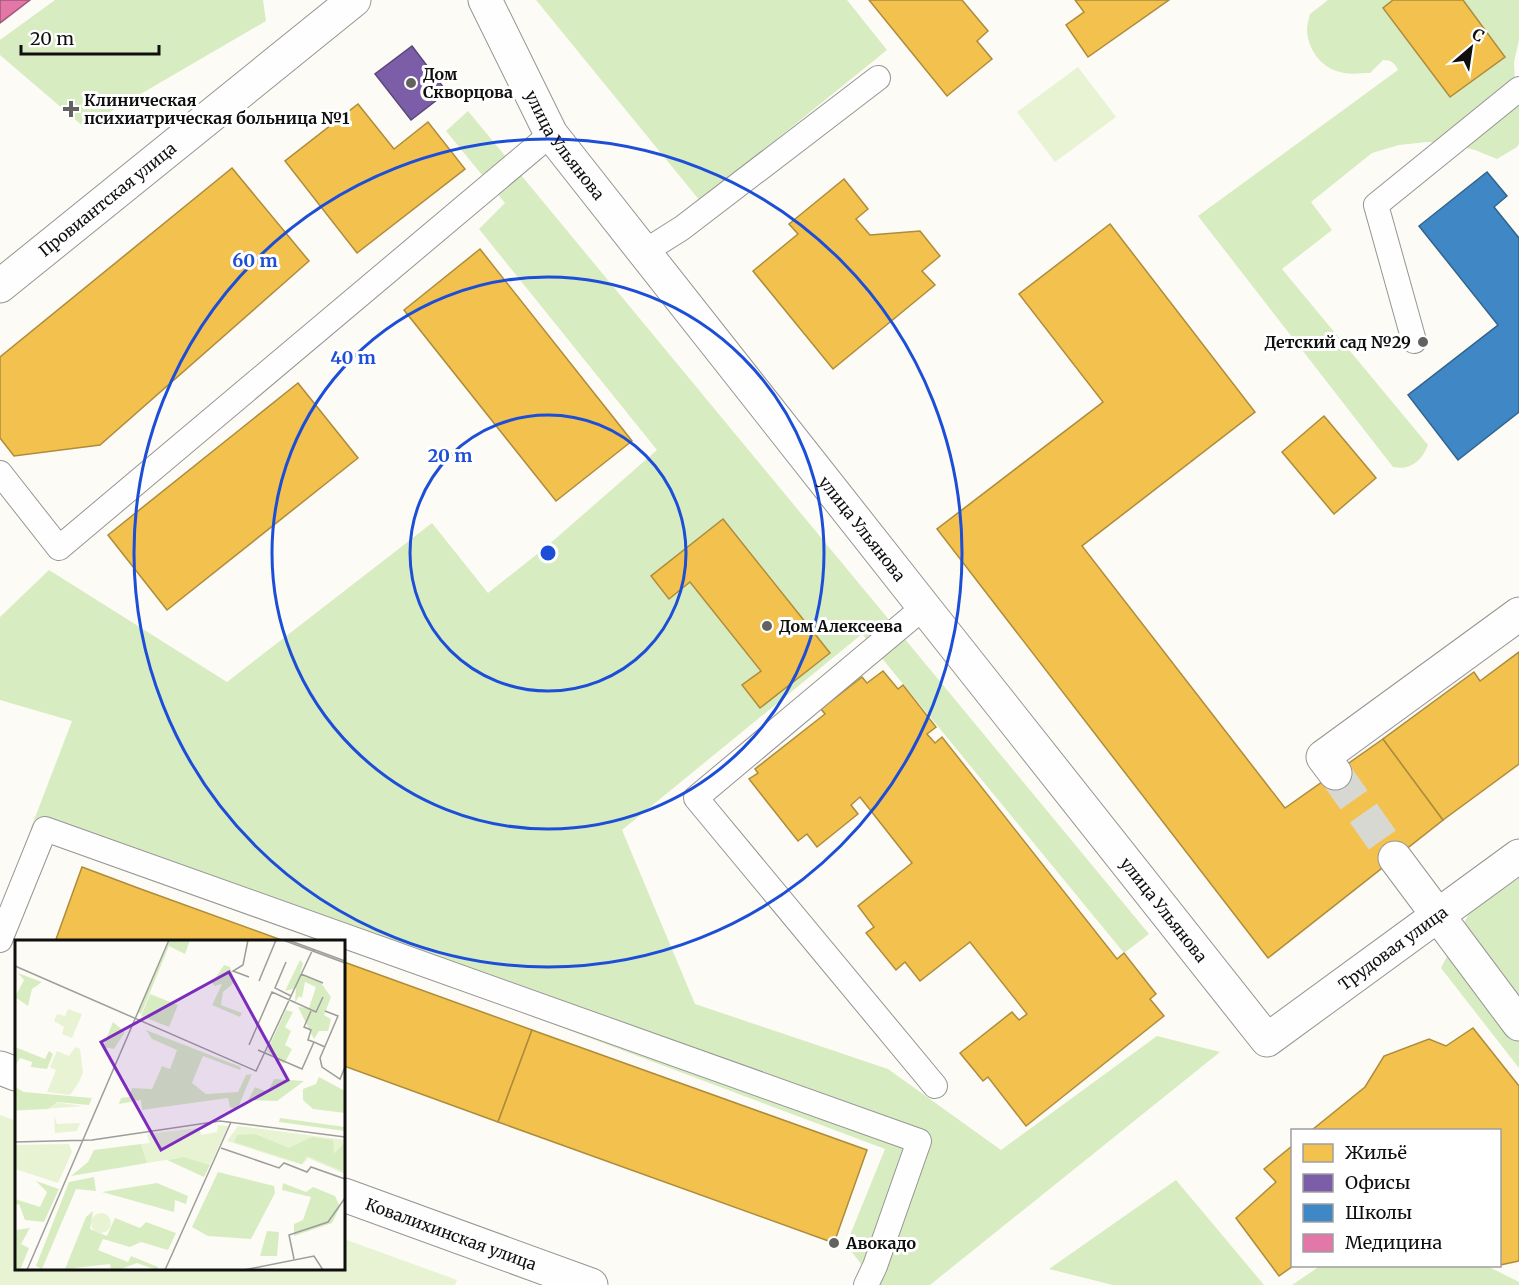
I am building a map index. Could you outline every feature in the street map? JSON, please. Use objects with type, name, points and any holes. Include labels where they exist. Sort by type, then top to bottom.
[{"type":"street","name":"Провиантская улица","points":[[0,286],[354,0]]},
{"type":"street","name":"улица Ульянова","points":[[485,0],[551,134],[1267,1040]]},
{"type":"street","points":[[1335,773],[1323,757],[1519,614]]},
{"type":"street","name":"Трудовая улица","points":[[1267,1040],[1519,856]]},
{"type":"street","points":[[1395,858],[1519,1024]]},
{"type":"street","points":[[0,1068],[15,1074]]},
{"type":"street","name":"Ковалихинская улица","points":[[345,1195],[591,1285]]},
{"type":"lane","points":[[644,252],[682,228],[878,78]]},
{"type":"lane","points":[[1414,341],[1376,205],[1519,89]]},
{"type":"lane","points":[[0,473],[59,548],[551,134]]},
{"type":"lane","points":[[924,607],[696,798],[935,1086]]},
{"type":"lane","points":[[0,940],[45,829],[919,1141],[875,1266],[866,1285]]},
{"type":"green space","name":"Клиническая психиатрическая больница №1","points":[[55,0],[263,0],[266,21],[84,127],[0,55],[0,40]]},
{"type":"green space","points":[[536,0],[847,0],[887,50],[700,201]]},
{"type":"green space","points":[[1328,0],[1519,0],[1519,40],[1514,62],[1519,101],[1519,144],[1517,147],[1497,159],[1451,144],[1427,142],[1399,145],[1372,153],[1311,202],[1332,230],[1282,269],[1428,445],[1419,460],[1410,466],[1399,468],[1393,467],[1198,216],[1398,70],[1392,62],[1383,60],[1370,73],[1347,73],[1333,70],[1321,62],[1309,43],[1307,27],[1310,14]]},
{"type":"green space","points":[[1078,67],[1116,117],[1055,162],[1017,112]]},
{"type":"green space","points":[[468,111],[1149,934],[1124,953],[862,634],[622,830],[695,1004],[888,1069],[1001,1150],[1157,1036],[1220,1052],[930,1285],[878,1285],[846,1245],[885,1149],[345,946],[345,940],[329,940],[31,828],[72,721],[0,700],[0,617],[49,570],[227,682],[432,523],[488,593],[546,547],[657,450],[479,229],[505,203],[446,131]]},
{"type":"green space","points":[[1519,878],[1519,1068],[1441,968],[1469,913]]},
{"type":"green space","points":[[0,1115],[15,1121],[15,1270],[345,1270],[345,1239],[457,1280],[455,1285],[0,1285]]},
{"type":"green space","points":[[1176,1180],[1264,1285],[1113,1285],[1049,1269]]},
{"type":"green space","points":[[1319,1267],[1489,1267],[1519,1282],[1519,1285],[1292,1285]]},
{"type":"building: Жильё","points":[[869,0],[962,0],[988,31],[977,41],[992,59],[947,96]]},
{"type":"building: Жильё","points":[[1075,0],[1169,0],[1088,57],[1066,25],[1084,12]]},
{"type":"building: Жильё","points":[[1393,0],[1463,0],[1505,57],[1450,97],[1383,8]]},
{"type":"building: Жильё","points":[[358,104],[394,149],[428,122],[465,169],[357,253],[285,161]]},
{"type":"building: Жильё","points":[[232,168],[309,261],[100,445],[14,456],[0,438],[0,357]]},
{"type":"building: Жильё","points":[[844,179],[868,209],[856,219],[870,235],[920,231],[940,256],[922,271],[935,285],[833,369],[753,271],[798,234],[789,224]]},
{"type":"building: Жильё","points":[[1110,224],[1255,412],[1082,546],[1285,808],[1383,739],[1443,820],[1268,958],[937,529],[1103,402],[1019,294]]},
{"type":"building: Жильё","points":[[480,249],[632,441],[556,501],[404,310]]},
{"type":"building: Жильё","points":[[298,383],[358,458],[167,610],[108,535]]},
{"type":"building: Жильё","points":[[1324,416],[1376,478],[1334,514],[1282,452]]},
{"type":"building: Жильё","name":"Дом Алексеева","points":[[723,519],[830,653],[760,708],[742,685],[761,671],[690,582],[669,599],[651,576]]},
{"type":"building: Жильё","points":[[1519,652],[1519,764],[1443,820],[1383,739],[1474,672],[1480,681]]},
{"type":"building: Жильё","points":[[883,671],[898,689],[903,685],[936,727],[927,734],[935,743],[942,737],[1117,959],[1124,953],[1156,994],[1150,999],[1164,1016],[1026,1126],[988,1077],[983,1081],[960,1053],[1012,1012],[1019,1020],[1027,1014],[970,942],[920,981],[905,962],[896,970],[866,933],[874,927],[858,906],[912,863],[860,797],[851,805],[858,814],[817,847],[807,834],[798,841],[749,779],[758,773],[755,769],[825,714],[821,709],[862,677],[867,683]]},
{"type":"building: Жильё","points":[[82,867],[281,940],[56,940]]},
{"type":"building: Жильё","points":[[345,962],[532,1030],[498,1122],[345,1066]]},
{"type":"building: Жильё","points":[[1473,1028],[1519,1086],[1519,1261],[1501,1265],[1501,1129],[1313,1129],[1365,1087],[1384,1056],[1429,1039],[1446,1046]]},
{"type":"building: Жильё","points":[[532,1030],[867,1150],[834,1243],[498,1122]]},
{"type":"building: Жильё","points":[[1291,1147],[1292,1267],[1279,1276],[1236,1218],[1276,1182],[1264,1169]]},
{"type":"building: Офисы","name":"Дом Скворцова","points":[[412,46],[447,92],[411,120],[375,74]]},
{"type":"building: Школы","points":[[1487,172],[1507,196],[1494,207],[1519,238],[1519,412],[1458,460],[1408,395],[1498,325],[1419,226]]},
{"type":"building: Медицина","points":[[0,0],[30,0],[0,23]]},
{"type":"tunnel","points":[[1335,773],[1395,858]]},
{"type":"place","name":"Дом Скворцова","points":[[411,83]]},
{"type":"place","name":"Клиническая психиатрическая больница №1","points":[[71,109]]},
{"type":"place","name":"Детский сад №29","points":[[1423,342]]},
{"type":"place","name":"Дом Алексеева","points":[[767,626]]},
{"type":"place","name":"Авокадо","points":[[834,1243]]}]
